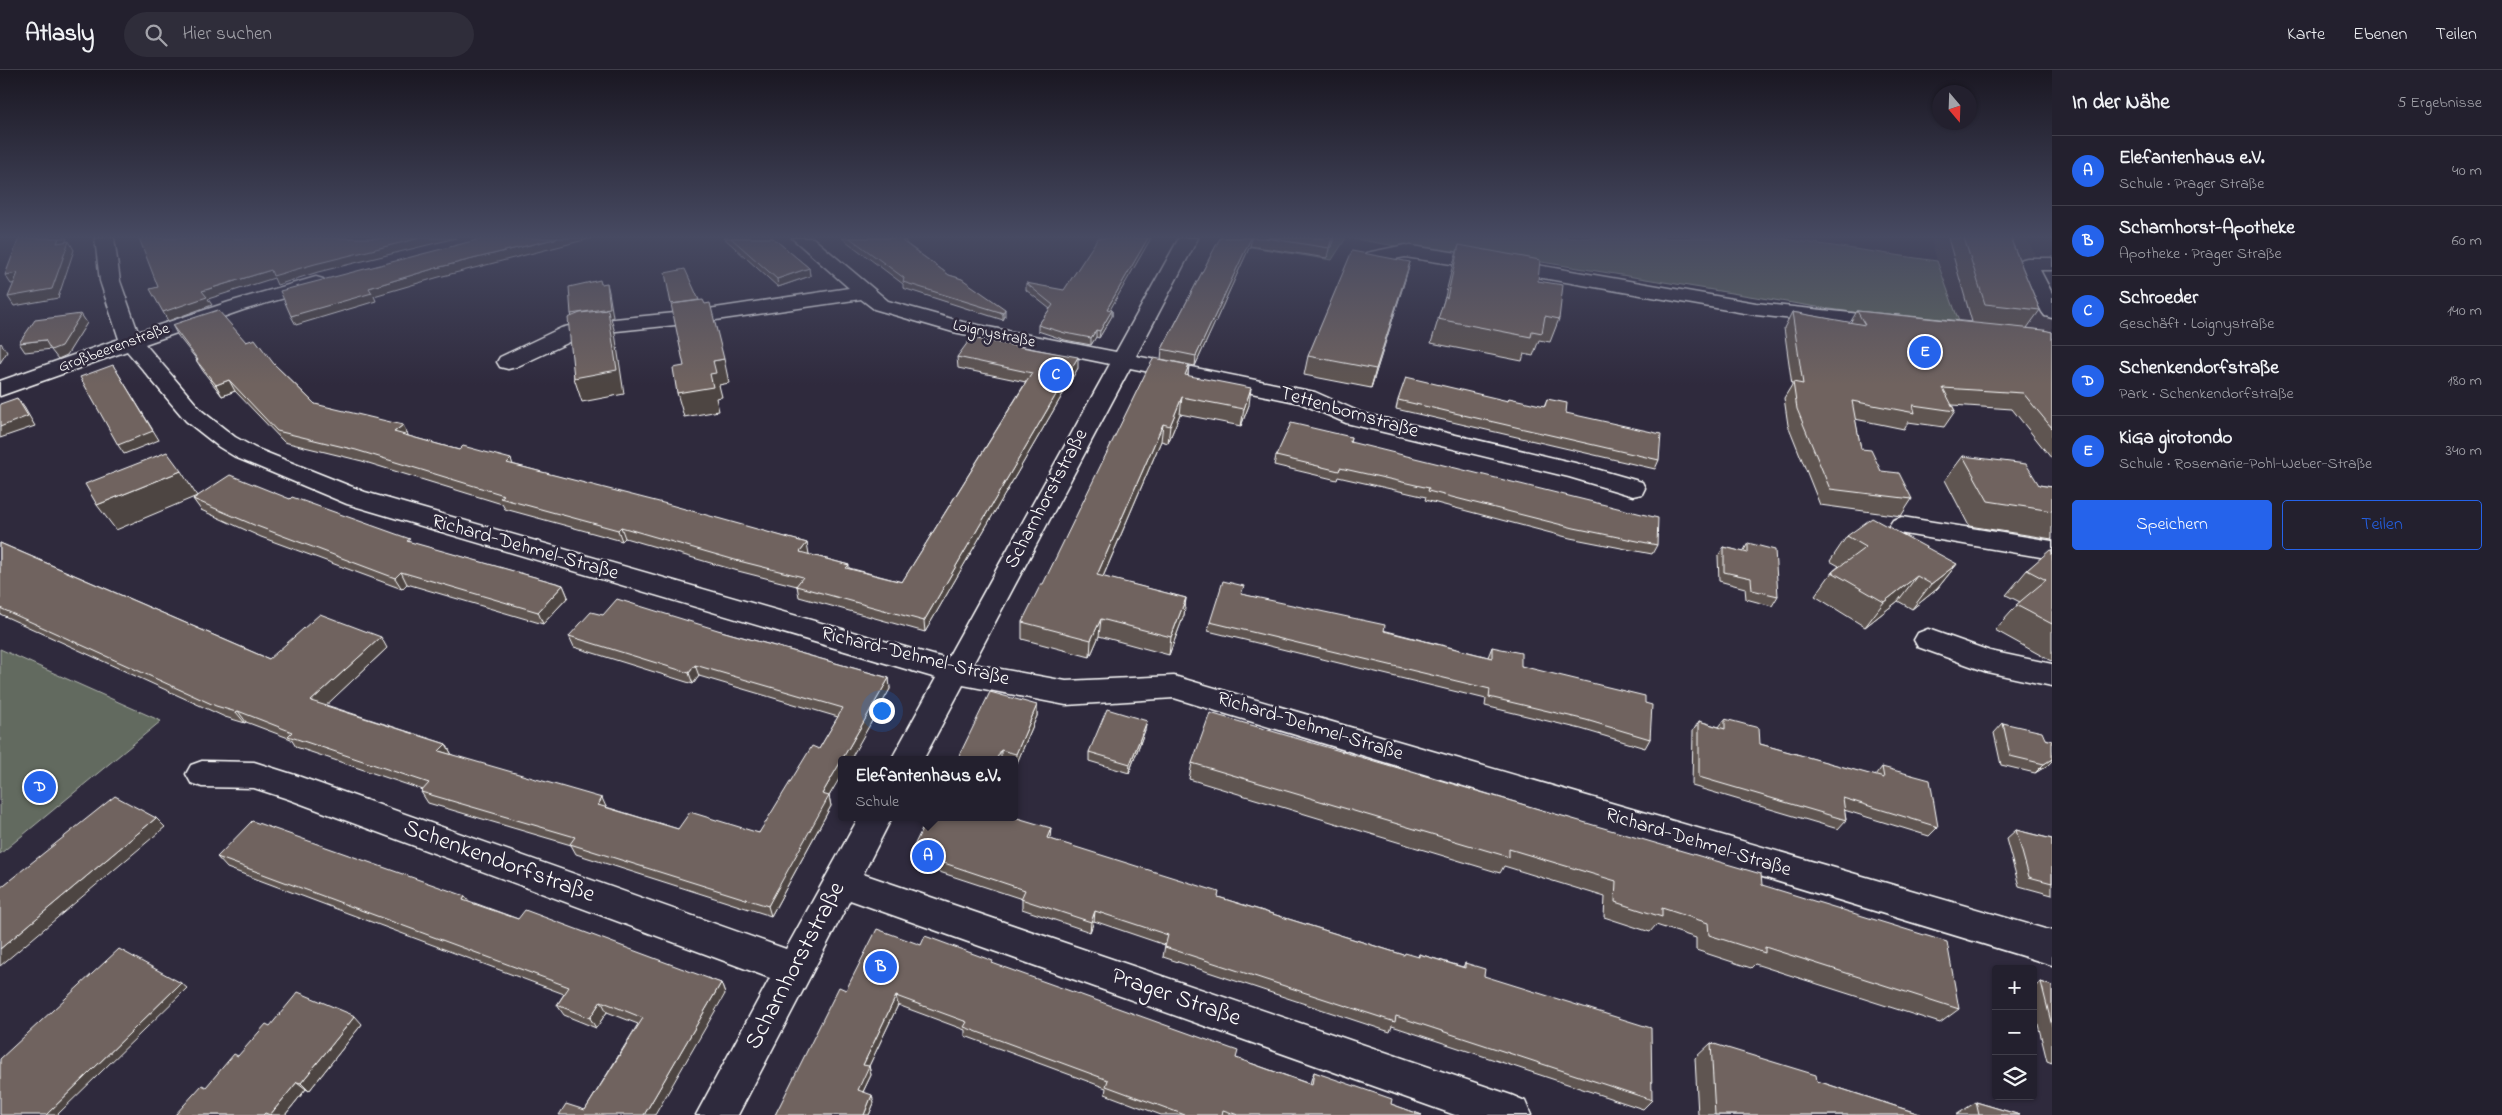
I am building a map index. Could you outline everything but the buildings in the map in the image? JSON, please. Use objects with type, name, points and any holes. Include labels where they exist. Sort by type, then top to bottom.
[{"type":"street","name":"Richard-Dehmel-Straße","points":[[112,287],[131,342],[194,416],[227,442],[246,453],[347,495],[954,672],[1066,693],[1174,687],[2052,948]]},
{"type":"street","name":"Großbeerenstraße","points":[[0,389],[168,328],[299,287]]},
{"type":"street","name":"Loignystraße","points":[[859,287],[881,305],[960,328],[1122,360]]},
{"type":"street","name":"Scharnhorststraße","points":[[909,756],[1162,287]]},
{"type":"street","points":[[1628,287],[1756,309],[1909,325]]},
{"type":"street","points":[[2039,287],[2052,312]]},
{"type":"street","points":[[508,362],[569,333],[584,328],[695,317],[865,292]]},
{"type":"street","name":"Tettenbornstraße","points":[[1122,360],[1307,397],[1354,418],[1575,471],[1633,488]]},
{"type":"street","points":[[1902,526],[2052,550]]},
{"type":"street","points":[[1928,640],[1987,661],[2052,675]]},
{"type":"street","name":"Schenkendorfstraße","points":[[202,774],[254,775],[286,785],[793,969]]},
{"type":"street","name":"Scharnhorststraße","points":[[716,1115],[874,821]]},
{"type":"street","name":"Prager Straße","points":[[842,882],[1511,1115]]},
{"type":"shaded area","points":[[1946,287],[2050,287],[2052,292],[2052,336],[1961,327]]},
{"type":"green space","points":[[1693,287],[1946,287],[1961,327],[1823,308]]},
{"type":"green space","points":[[0,649],[161,721],[0,854]]},
{"type":"place","name":"KiGa girotondo","points":[[1925,352]]},
{"type":"place","name":"Schroeder","points":[[1056,375]]},
{"type":"place","name":"Schenkendorfstraße","points":[[40,787]]},
{"type":"place","name":"Elefantenhaus e.V.","points":[[928,856]]},
{"type":"place","name":"Scharnhorst-Apotheke","points":[[881,967]]}]
